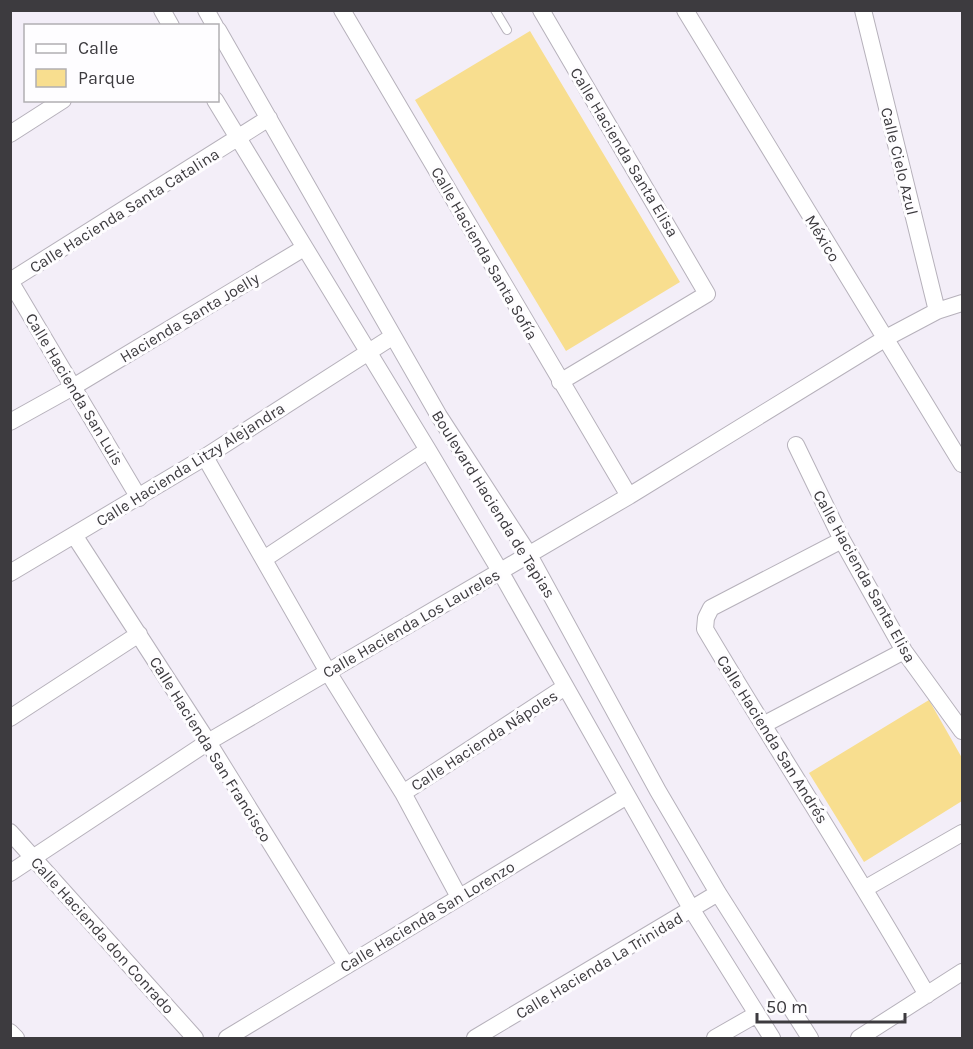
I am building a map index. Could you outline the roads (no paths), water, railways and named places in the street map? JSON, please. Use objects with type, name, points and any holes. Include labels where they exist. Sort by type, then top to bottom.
[{"type":"street","points":[[162,10],[170,24]]},
{"type":"street","points":[[206,10],[214,24]]},
{"type":"street","name":"Calle Hacienda Santa Sofía","points":[[342,10],[629,496]]},
{"type":"street","name":"Calle Hacienda Santa Elisa","points":[[541,10],[708,294],[560,382]]},
{"type":"street","name":"México","points":[[685,10],[963,465]]},
{"type":"street","name":"Calle Cielo Azul","points":[[863,10],[937,311]]},
{"type":"street","name":"Boulevard Hacienda de Tapias","points":[[219,32],[392,337],[439,416],[528,553],[620,723],[718,893],[810,1038]]},
{"type":"street","points":[[10,134],[60,102]]},
{"type":"street","name":"Boulevard Hacienda de Tapias","points":[[216,102],[500,571],[692,910],[772,1038]]},
{"type":"street","name":"Calle Hacienda Santa Catalina","points":[[10,281],[269,118]]},
{"type":"street","name":"Hacienda Santa Joelly","points":[[10,422],[73,387],[304,248]]},
{"type":"street","name":"Calle Hacienda San Luis","points":[[10,281],[139,498]]},
{"type":"street","name":"Calle Hacienda Los Laureles","points":[[10,873],[208,742],[629,496],[886,338],[937,311],[963,303]]},
{"type":"street","name":"Calle Hacienda Litzy Alejandra","points":[[10,573],[139,498],[392,337]]},
{"type":"street","name":"Calle Hacienda Santa Elisa","points":[[796,445],[842,540],[904,651],[963,731]]},
{"type":"street","points":[[264,559],[428,450]]},
{"type":"street","points":[[205,457],[328,672],[404,793],[459,897]]},
{"type":"street","name":"Calle Hacienda San Francisco","points":[[74,535],[208,742],[346,965]]},
{"type":"street","name":"Calle Hacienda San Andrés","points":[[842,540],[711,608],[706,618],[705,629],[866,888],[927,995]]},
{"type":"street","points":[[10,718],[139,634]]},
{"type":"street","points":[[763,725],[904,651]]},
{"type":"street","name":"Calle Hacienda Nápoles","points":[[404,793],[566,687]]},
{"type":"street","name":"Calle Hacienda San Lorenzo","points":[[227,1038],[627,796]]},
{"type":"street","name":"Calle Hacienda don Conrado","points":[[10,832],[195,1038]]},
{"type":"street","points":[[866,888],[963,833]]},
{"type":"street","name":"Calle Hacienda La Trinidad","points":[[475,1038],[718,893]]},
{"type":"street","points":[[859,1038],[963,972]]},
{"type":"street","points":[[715,1038],[757,1014]]},
{"type":"street","points":[[10,1032],[16,1038]]},
{"type":"lane","points":[[495,10],[507,30]]}]
